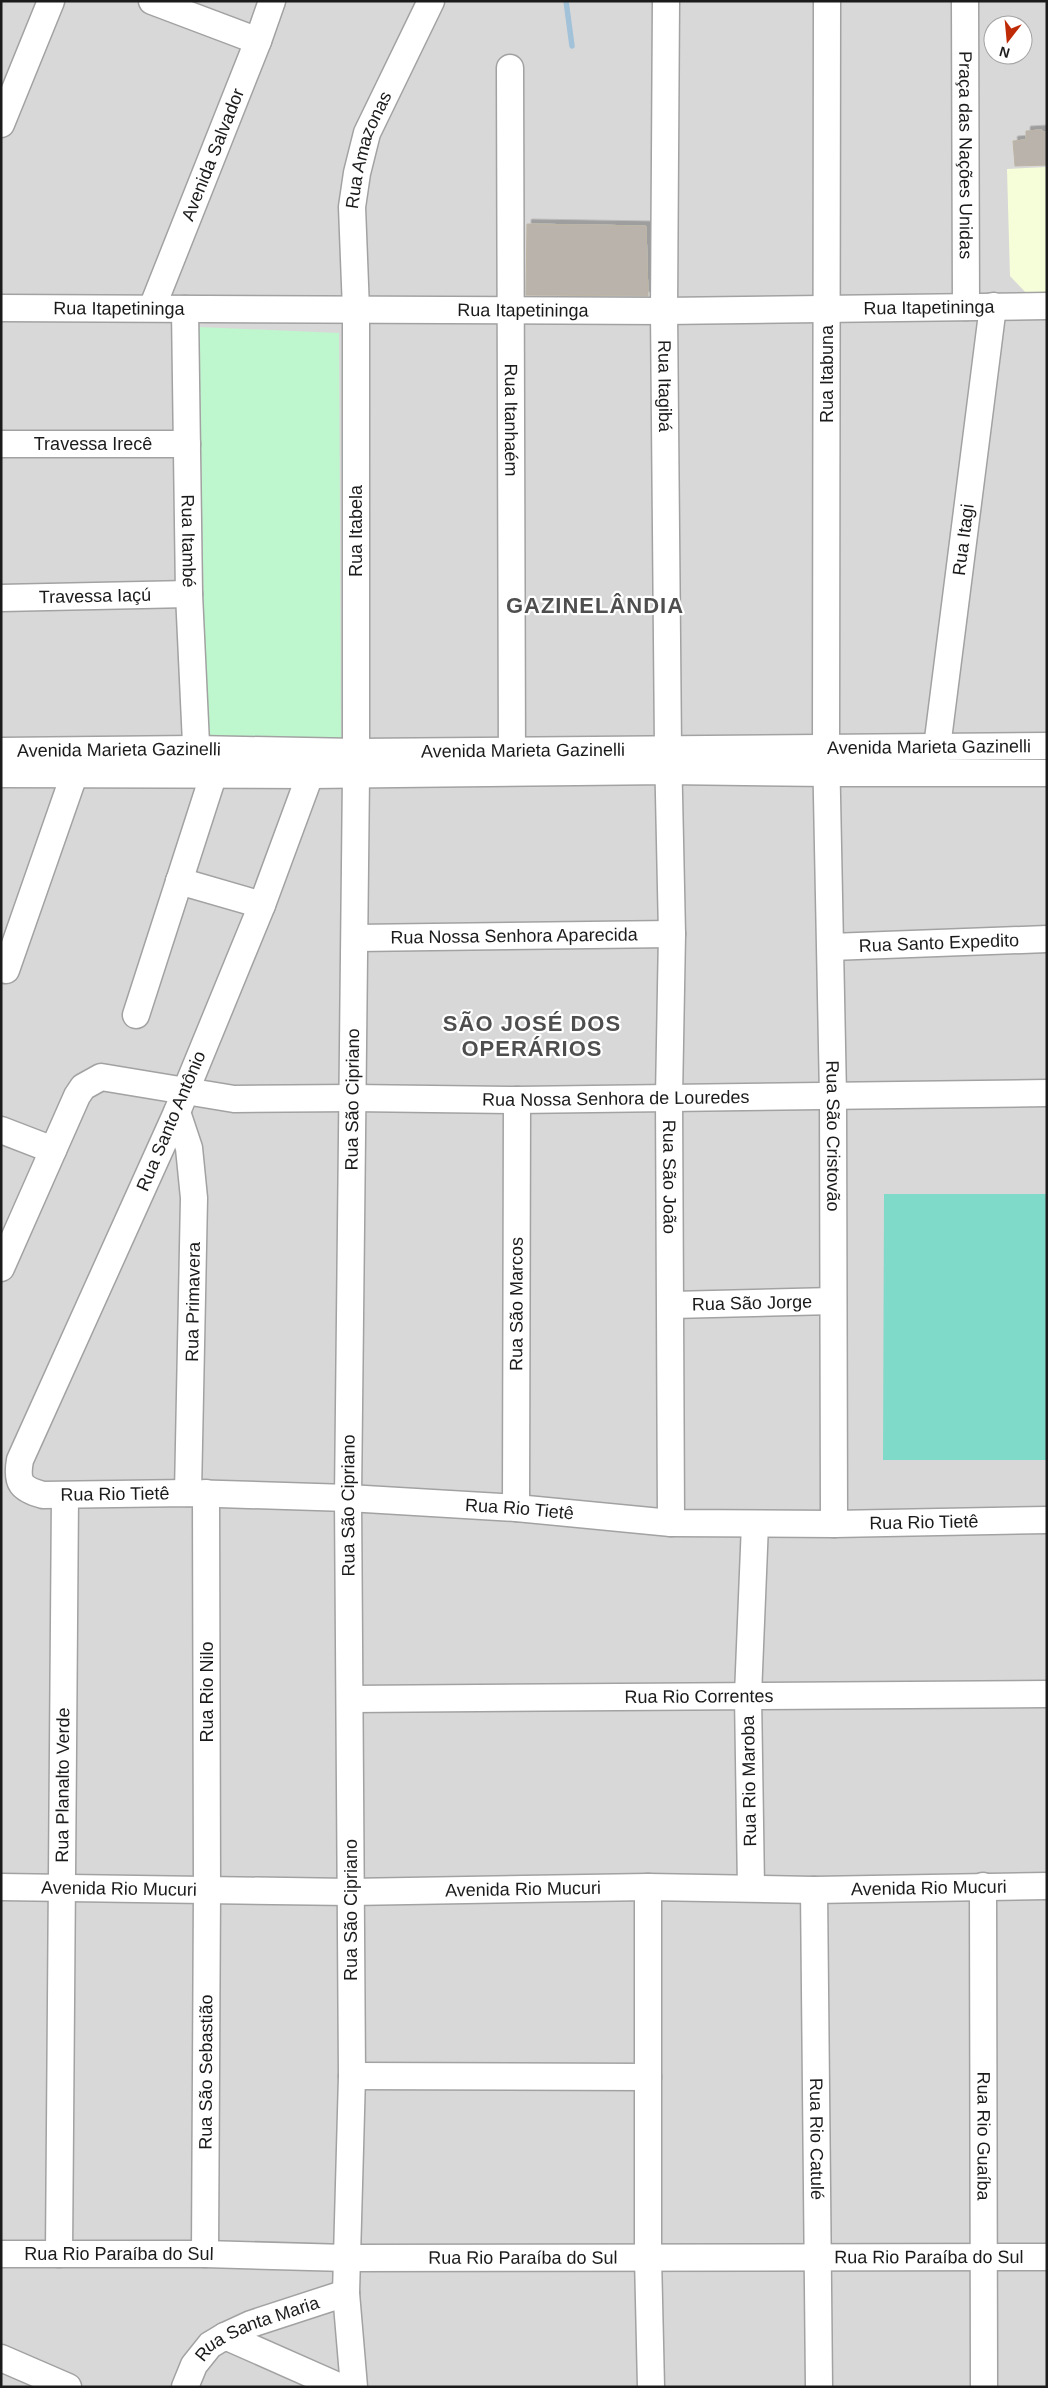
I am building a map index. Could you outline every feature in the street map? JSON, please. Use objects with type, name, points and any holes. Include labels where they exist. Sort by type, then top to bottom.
[{"type":"street","points":[[1,124],[51,1]]},
{"type":"street","points":[[152,1],[258,41]]},
{"type":"street","name":"Avenida Salvador","points":[[152,308],[258,41],[272,1]]},
{"type":"street","name":"Rua Amazonas","points":[[356,310],[352,207],[365,141],[431,1]]},
{"type":"street","name":"Rua Itagibá","points":[[666,1],[664,311],[668,759]]},
{"type":"street","name":"Rua Itabuna","points":[[826,747],[827,1]]},
{"type":"street","name":"Praça das Nações Unidas","points":[[965,1],[966,307]]},
{"type":"street","name":"Rua Itanhaém","points":[[510,68],[512,761]]},
{"type":"street","name":"Rua Itagi","points":[[934,774],[993,306]]},
{"type":"street","name":"Rua Itapetininga","points":[[1,308],[664,311],[1047,306]]},
{"type":"street","name":"Rua Itambé","points":[[185,309],[189,594],[202,765]]},
{"type":"street","name":"Rua Itabela","points":[[356,310],[356,763]]},
{"type":"street","name":"Travessa Irecê","points":[[1,444],[187,444]]},
{"type":"street","name":"Travessa Iaçú","points":[[1,598],[189,594]]},
{"type":"street","name":"Avenida Marieta Gazinelli","points":[[1,750],[79,762],[202,765],[668,759],[826,747],[1047,746]]},
{"type":"street","name":"Rua São Cristovão","points":[[826,747],[833,1096],[834,1524]]},
{"type":"street","name":"Avenida Marieta Gazinelli","points":[[668,759],[826,773],[1047,773]]},
{"type":"street","name":"Rua São João","points":[[668,759],[672,934],[670,1097],[672,1304],[671,1523]]},
{"type":"street","points":[[6,970],[79,762]]},
{"type":"street","name":"Avenida Marieta Gazinelli","points":[[1,774],[79,762]]},
{"type":"street","name":"Avenida Marieta Gazinelli","points":[[202,765],[310,775],[356,763]]},
{"type":"street","name":"Rua São Cipriano","points":[[354,2387],[346,2292],[352,2076],[348,1498],[356,938],[356,763]]},
{"type":"street","points":[[136,1015],[179,881],[202,765]]},
{"type":"street","name":"Rua Santo Antônio","points":[[20,1460],[181,1102],[262,905],[310,775]]},
{"type":"street","points":[[179,881],[262,905]]},
{"type":"street","name":"Rua Nossa Senhora Aparecida","points":[[356,938],[672,934]]},
{"type":"street","name":"Rua Santo Expedito","points":[[831,947],[1047,939]]},
{"type":"street","name":"Rua Nossa Senhora de Louredes","points":[[1,1268],[77,1096],[83,1086],[90,1081],[102,1077],[181,1102],[234,1099],[517,1100],[1047,1093]]},
{"type":"street","name":"Rua São Marcos","points":[[516,1508],[517,1100]]},
{"type":"street","name":"Rua Primavera","points":[[181,1102],[189,1148],[194,1198],[197,1493]]},
{"type":"street","points":[[1,1130],[53,1150]]},
{"type":"street","name":"Rua São Jorge","points":[[672,1304],[833,1301]]},
{"type":"street","name":"Rua Rio Tietê","points":[[20,1460],[17,1476],[22,1485],[29,1491],[43,1495],[197,1493],[348,1498],[516,1508],[671,1523],[834,1524],[1047,1520]]},
{"type":"street","name":"Rua Rio Nilo","points":[[197,1493],[208,1890]]},
{"type":"street","name":"Rua Planalto Verde","points":[[59,2254],[65,1496]]},
{"type":"street","name":"Rua Rio Maroba","points":[[751,1888],[748,1695],[755,1524]]},
{"type":"street","name":"Rua Rio Correntes","points":[[350,1699],[1047,1694]]},
{"type":"street","name":"Rua Rio Guaíba","points":[[983,1886],[984,2387]]},
{"type":"street","name":"Avenida Rio Mucuri","points":[[1,1887],[350,1892],[648,1887],[814,1890],[1047,1886]]},
{"type":"street","points":[[648,1887],[648,2257],[652,2387]]},
{"type":"street","name":"Rua São Sebastião","points":[[205,2254],[208,1890]]},
{"type":"street","name":"Rua Rio Catulé","points":[[814,1890],[819,2387]]},
{"type":"street","points":[[352,2076],[648,2077]]},
{"type":"street","name":"Rua Rio Paraíba do Sul","points":[[1,2254],[205,2254],[347,2258],[1047,2258]]},
{"type":"street","name":"Rua Santa Maria","points":[[185,2387],[194,2365],[210,2345],[225,2336],[251,2324],[346,2292]]},
{"type":"street","points":[[225,2336],[340,2387]]},
{"type":"street","points":[[1,2358],[68,2387]]},
{"type":"shaded area","points":[[1,1],[1047,1],[1047,2387],[1,2387]]},
{"type":"shaded area","points":[[1047,167],[1047,295],[1028,295],[1010,276],[1007,169]]},
{"type":"shaded area","points":[[199,327],[339,333],[341,740],[206,737]]},
{"type":"shaded area","points":[[884,1194],[1047,1194],[1047,1460],[883,1460]]},
{"type":"building","points":[[1042,130],[1042,132],[1047,132],[1047,165],[1015,166],[1013,141],[1026,140],[1026,131]]},
{"type":"building","points":[[527,224],[646,226],[648,296],[526,295]]},
{"type":"waterway","points":[[566,1],[572,46]]},
{"type":"district","name":"GAZINELÂNDIA","points":[[595,605]]},
{"type":"district","name":"SÃO JOSÉ DOS OPERÁRIOS","points":[[532,1036]]}]
